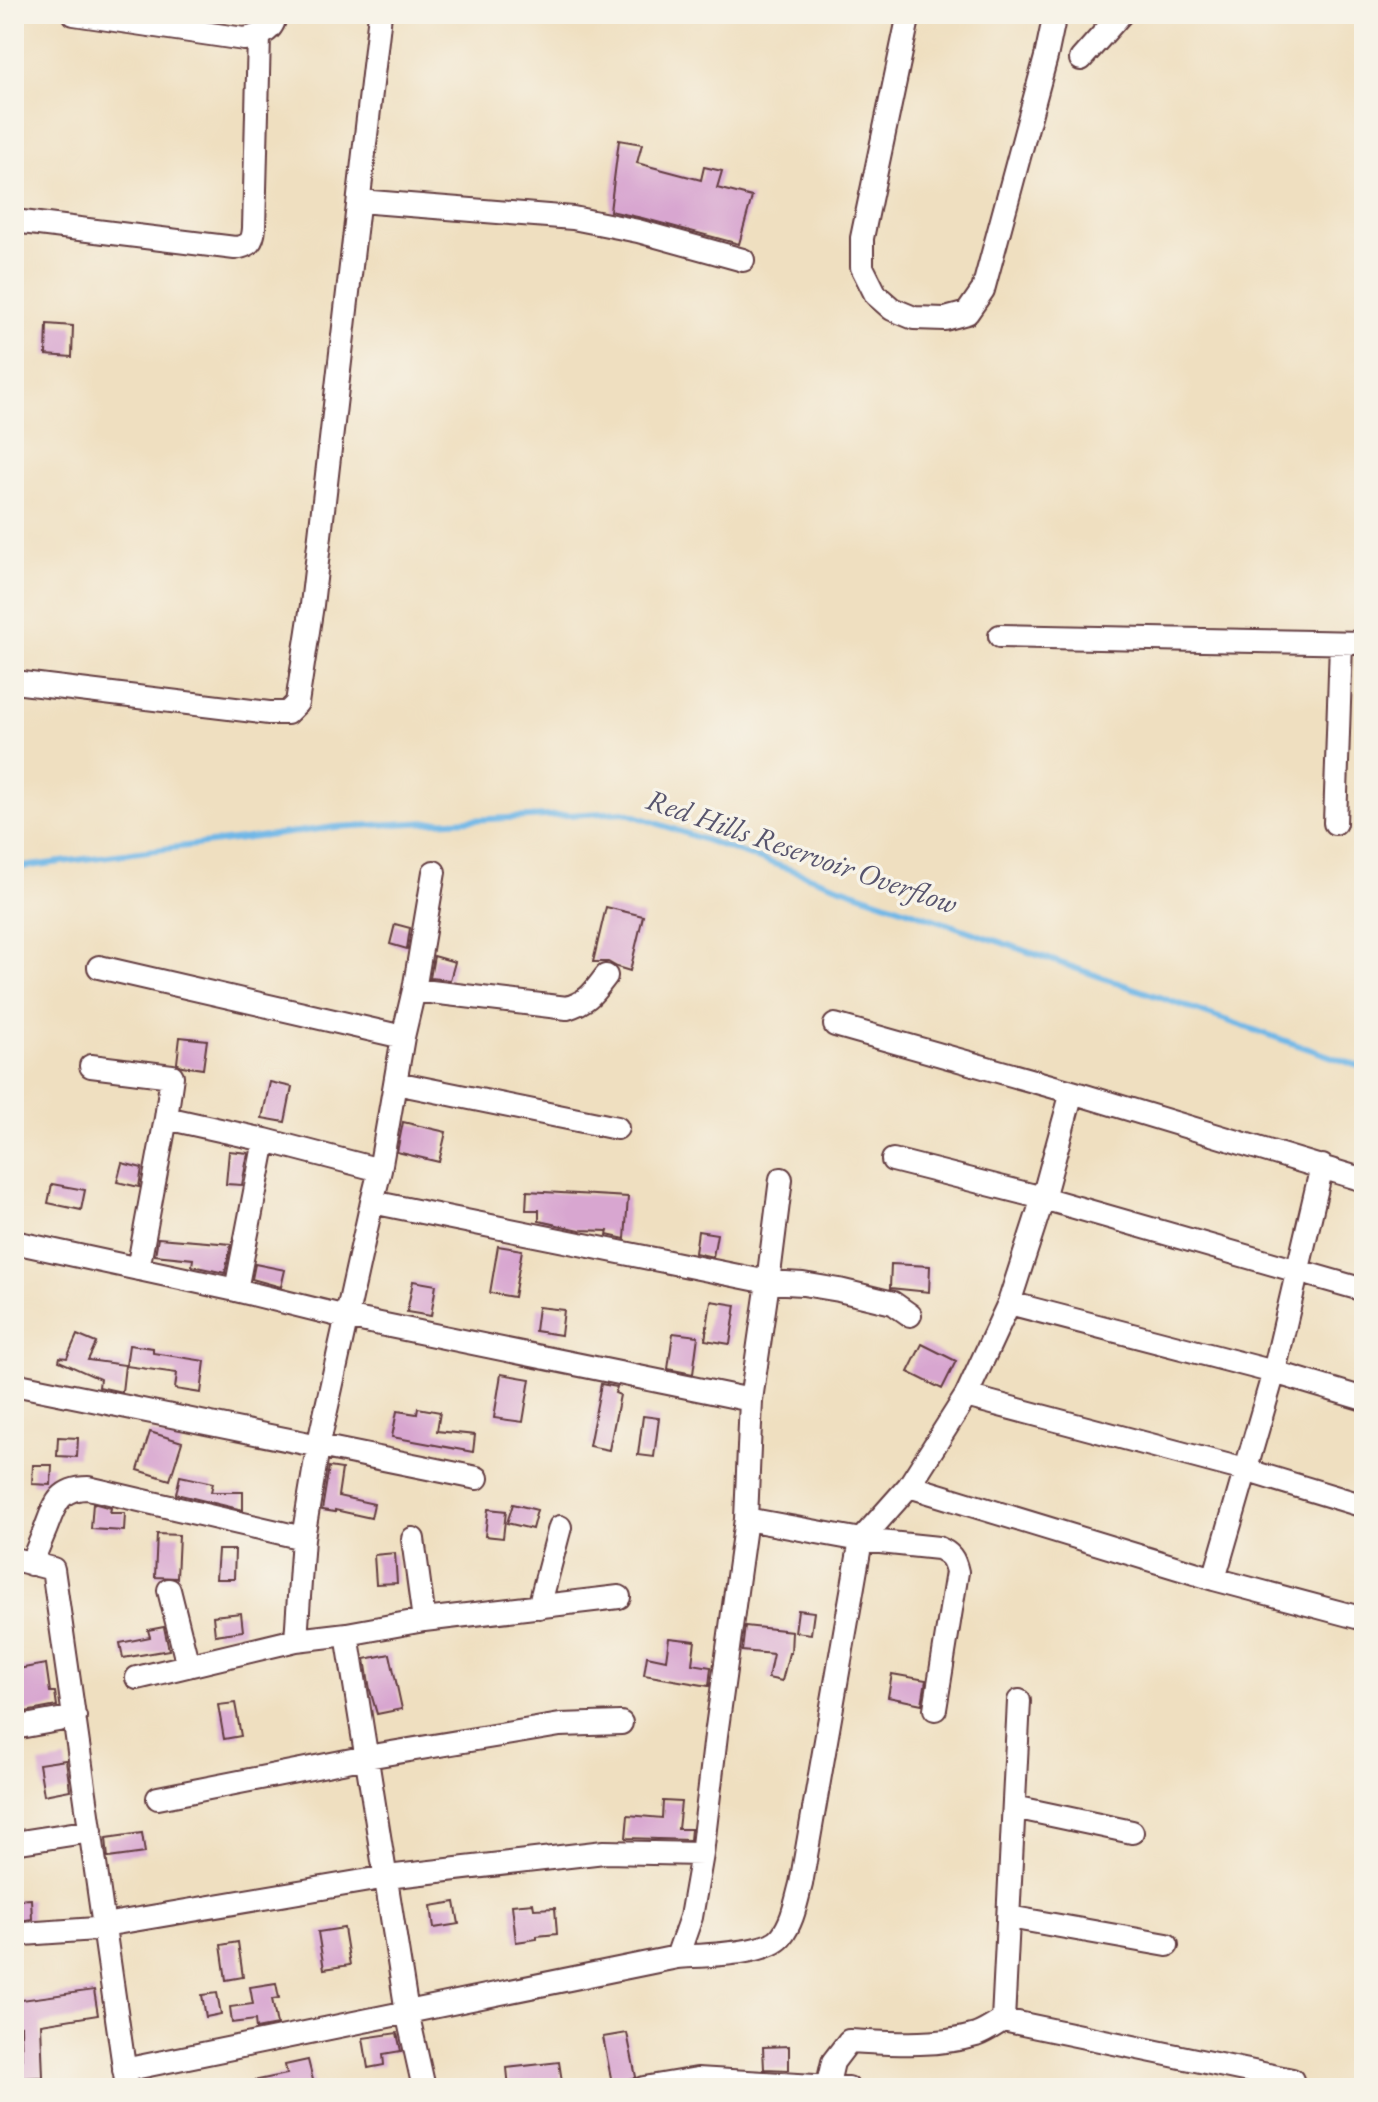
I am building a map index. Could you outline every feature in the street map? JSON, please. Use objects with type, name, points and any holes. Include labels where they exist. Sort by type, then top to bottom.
[{"type":"street","points":[[74,14],[244,39],[269,30],[275,21],[275,14]]},
{"type":"street","points":[[14,682],[269,713],[287,713],[297,703],[312,605],[380,14]]},
{"type":"street","points":[[909,14],[862,238],[862,267],[876,295],[892,309],[914,318],[945,319],[967,313],[983,290],[1055,14]]},
{"type":"street","points":[[1081,59],[1121,14]]},
{"type":"street","points":[[14,221],[246,247],[251,242],[254,228],[259,36]]},
{"type":"street","points":[[359,201],[573,218],[638,231],[743,260]]},
{"type":"street","points":[[1000,636],[1353,643],[1335,823]]},
{"type":"street","points":[[296,1640],[303,1538],[318,1447],[380,1170],[434,872]]},
{"type":"street","points":[[99,967],[403,1037]]},
{"type":"street","points":[[414,990],[567,1008],[581,1004],[590,997],[606,976]]},
{"type":"street","points":[[835,1025],[1364,1180]]},
{"type":"street","points":[[91,1066],[172,1076],[138,1269]]},
{"type":"street","points":[[396,1083],[617,1128]]},
{"type":"street","points":[[303,1538],[77,1488],[66,1492],[56,1503],[23,1562],[53,1569],[126,2079],[407,2012],[677,1957],[760,1949],[779,1940],[791,1920],[801,1884],[861,1540],[909,1486],[966,1396],[1009,1303],[1043,1198],[1072,1092]]},
{"type":"street","points":[[166,1118],[380,1170]]},
{"type":"street","points":[[236,1290],[265,1140]]},
{"type":"street","points":[[893,1160],[1043,1198],[1364,1290]]},
{"type":"street","points":[[1214,1579],[1274,1372],[1322,1166]]},
{"type":"street","points":[[677,1957],[691,1917],[702,1854],[746,1519],[751,1400],[781,1179]]},
{"type":"street","points":[[372,1202],[768,1282],[839,1290],[893,1303],[910,1315]]},
{"type":"street","points":[[14,1242],[346,1317],[751,1400]]},
{"type":"street","points":[[1009,1303],[1274,1372],[1364,1399]]},
{"type":"street","points":[[14,1384],[477,1478]]},
{"type":"street","points":[[966,1396],[1245,1470],[1364,1506]]},
{"type":"street","points":[[909,1486],[1214,1579],[1364,1619]]},
{"type":"street","points":[[746,1519],[861,1540],[938,1548],[949,1553],[955,1561],[957,1572],[935,1709]]},
{"type":"street","points":[[539,1607],[560,1527]]},
{"type":"street","points":[[413,1539],[424,1620]]},
{"type":"street","points":[[169,1590],[188,1666]]},
{"type":"street","points":[[137,1678],[296,1640],[424,1620],[619,1597]]},
{"type":"street","points":[[347,1634],[407,2012],[424,2088]]},
{"type":"street","points":[[1003,2020],[1019,1701]]},
{"type":"street","points":[[14,1728],[75,1717]]},
{"type":"street","points":[[158,1798],[367,1757],[560,1725],[621,1723]]},
{"type":"street","points":[[1014,1807],[1132,1832]]},
{"type":"street","points":[[14,1843],[91,1831]]},
{"type":"street","points":[[14,1937],[96,1929],[104,1925],[387,1877],[604,1852],[702,1854]]},
{"type":"street","points":[[1009,1917],[1167,1945]]},
{"type":"street","points":[[644,2088],[697,2079],[834,2087],[833,2062],[849,2041],[946,2041],[979,2034],[1003,2020],[1292,2080]]},
{"type":"building","points":[[619,140],[642,144],[637,163],[701,180],[704,167],[722,171],[717,188],[752,197],[739,244],[610,211]]},
{"type":"building","points":[[47,324],[73,326],[72,357],[46,355]]},
{"type":"building","points":[[606,907],[643,916],[630,971],[608,962],[593,962]]},
{"type":"building","points":[[395,924],[410,928],[407,949],[390,944]]},
{"type":"building","points":[[434,956],[455,962],[450,980],[430,978]]},
{"type":"building","points":[[180,1037],[207,1040],[203,1069],[177,1063]]},
{"type":"building","points":[[270,1082],[292,1087],[285,1122],[262,1118]]},
{"type":"building","points":[[403,1122],[446,1132],[439,1162],[397,1152]]},
{"type":"building","points":[[229,1151],[248,1153],[242,1185],[226,1184]]},
{"type":"building","points":[[122,1163],[142,1168],[139,1187],[117,1182]]},
{"type":"building","points":[[52,1184],[85,1190],[81,1210],[48,1203]]},
{"type":"building","points":[[527,1191],[628,1197],[625,1239],[607,1235],[608,1231],[580,1230],[539,1221],[539,1210],[526,1210]]},
{"type":"building","points":[[698,1231],[717,1234],[713,1257],[695,1253]]},
{"type":"building","points":[[158,1238],[231,1244],[225,1273],[192,1266],[193,1259],[155,1255]]},
{"type":"building","points":[[498,1246],[522,1250],[514,1297],[490,1293]]},
{"type":"building","points":[[255,1264],[285,1270],[281,1287],[252,1279]]},
{"type":"building","points":[[891,1264],[930,1266],[929,1292],[890,1288]]},
{"type":"building","points":[[413,1281],[436,1285],[431,1316],[407,1312]]},
{"type":"building","points":[[711,1301],[736,1305],[730,1344],[705,1340]]},
{"type":"building","points":[[538,1307],[564,1310],[561,1335],[535,1331]]},
{"type":"building","points":[[673,1333],[698,1336],[693,1374],[668,1369]]},
{"type":"building","points":[[77,1335],[96,1343],[88,1360],[125,1365],[122,1392],[99,1387],[100,1379],[59,1361],[60,1357],[67,1358]]},
{"type":"building","points":[[922,1344],[956,1361],[942,1389],[908,1372]]},
{"type":"building","points":[[129,1345],[153,1348],[153,1353],[205,1361],[201,1393],[175,1389],[177,1373],[126,1366]]},
{"type":"building","points":[[501,1374],[530,1379],[523,1422],[494,1418]]},
{"type":"building","points":[[601,1384],[617,1387],[615,1393],[620,1395],[609,1450],[589,1446]]},
{"type":"building","points":[[418,1408],[440,1412],[437,1431],[475,1435],[473,1452],[392,1437],[397,1411],[417,1414]]},
{"type":"building","points":[[643,1416],[659,1418],[654,1457],[638,1455]]},
{"type":"building","points":[[150,1432],[182,1442],[170,1480],[138,1470]]},
{"type":"building","points":[[58,1437],[78,1438],[77,1457],[57,1456]]},
{"type":"building","points":[[33,1465],[52,1465],[51,1485],[32,1484]]},
{"type":"building","points":[[329,1467],[342,1469],[338,1496],[374,1504],[371,1518],[322,1510]]},
{"type":"building","points":[[180,1476],[213,1483],[211,1492],[243,1492],[243,1510],[176,1494]]},
{"type":"building","points":[[93,1503],[111,1508],[110,1513],[125,1513],[124,1531],[91,1529]]},
{"type":"building","points":[[513,1504],[537,1510],[532,1529],[507,1523]]},
{"type":"building","points":[[488,1509],[506,1511],[503,1538],[485,1536]]},
{"type":"building","points":[[157,1534],[179,1535],[177,1578],[155,1577]]},
{"type":"building","points":[[218,1550],[235,1550],[234,1579],[216,1579]]},
{"type":"building","points":[[395,1553],[397,1583],[376,1584],[374,1555]]},
{"type":"building","points":[[798,1610],[814,1612],[811,1634],[795,1632]]},
{"type":"building","points":[[241,1613],[243,1631],[215,1635],[213,1616]]},
{"type":"building","points":[[745,1626],[792,1631],[791,1653],[782,1681],[768,1678],[773,1654],[742,1651]]},
{"type":"building","points":[[164,1627],[169,1650],[123,1658],[120,1643],[150,1637],[148,1630]]},
{"type":"building","points":[[669,1638],[695,1641],[692,1664],[711,1667],[709,1686],[644,1675],[647,1656],[666,1660]]},
{"type":"building","points":[[390,1654],[402,1709],[377,1714],[365,1659]]},
{"type":"building","points":[[46,1664],[50,1692],[55,1692],[57,1706],[25,1712],[18,1669]]},
{"type":"building","points":[[892,1674],[926,1680],[922,1704],[888,1697]]},
{"type":"building","points":[[235,1703],[241,1736],[224,1739],[218,1705]]},
{"type":"building","points":[[66,1760],[70,1790],[44,1795],[39,1764]]},
{"type":"building","points":[[663,1801],[681,1802],[678,1829],[691,1829],[690,1840],[626,1838],[628,1815],[662,1818]]},
{"type":"building","points":[[142,1833],[145,1853],[108,1858],[106,1838]]},
{"type":"building","points":[[31,1899],[32,1919],[14,1922],[14,1900]]},
{"type":"building","points":[[455,1902],[459,1924],[434,1928],[431,1906]]},
{"type":"building","points":[[533,1903],[534,1909],[555,1908],[557,1934],[516,1942],[512,1905]]},
{"type":"building","points":[[344,1928],[350,1965],[324,1969],[318,1932]]},
{"type":"building","points":[[238,1942],[243,1977],[226,1980],[221,1945]]},
{"type":"building","points":[[276,1983],[279,1998],[272,1999],[277,2025],[256,2029],[255,2020],[232,2023],[230,2007],[253,2004],[250,1987]]},
{"type":"building","points":[[94,1990],[98,2015],[41,2024],[43,2077],[22,2078],[21,2026],[14,2027],[14,2001]]},
{"type":"building","points":[[217,1993],[221,2014],[206,2017],[202,1995]]},
{"type":"building","points":[[397,2033],[401,2051],[383,2054],[384,2065],[368,2068],[363,2038]]},
{"type":"building","points":[[627,2033],[636,2077],[612,2083],[603,2037]]},
{"type":"building","points":[[789,2046],[789,2070],[764,2069],[763,2047]]},
{"type":"building","points":[[308,2060],[315,2088],[254,2088],[253,2081],[287,2074],[285,2065]]},
{"type":"building","points":[[559,2062],[563,2088],[509,2088],[507,2068]]},
{"type":"waterway","name":"Red Hills Reservoir Overflow","points":[[14,868],[336,827],[624,812],[1364,1068]]}]
